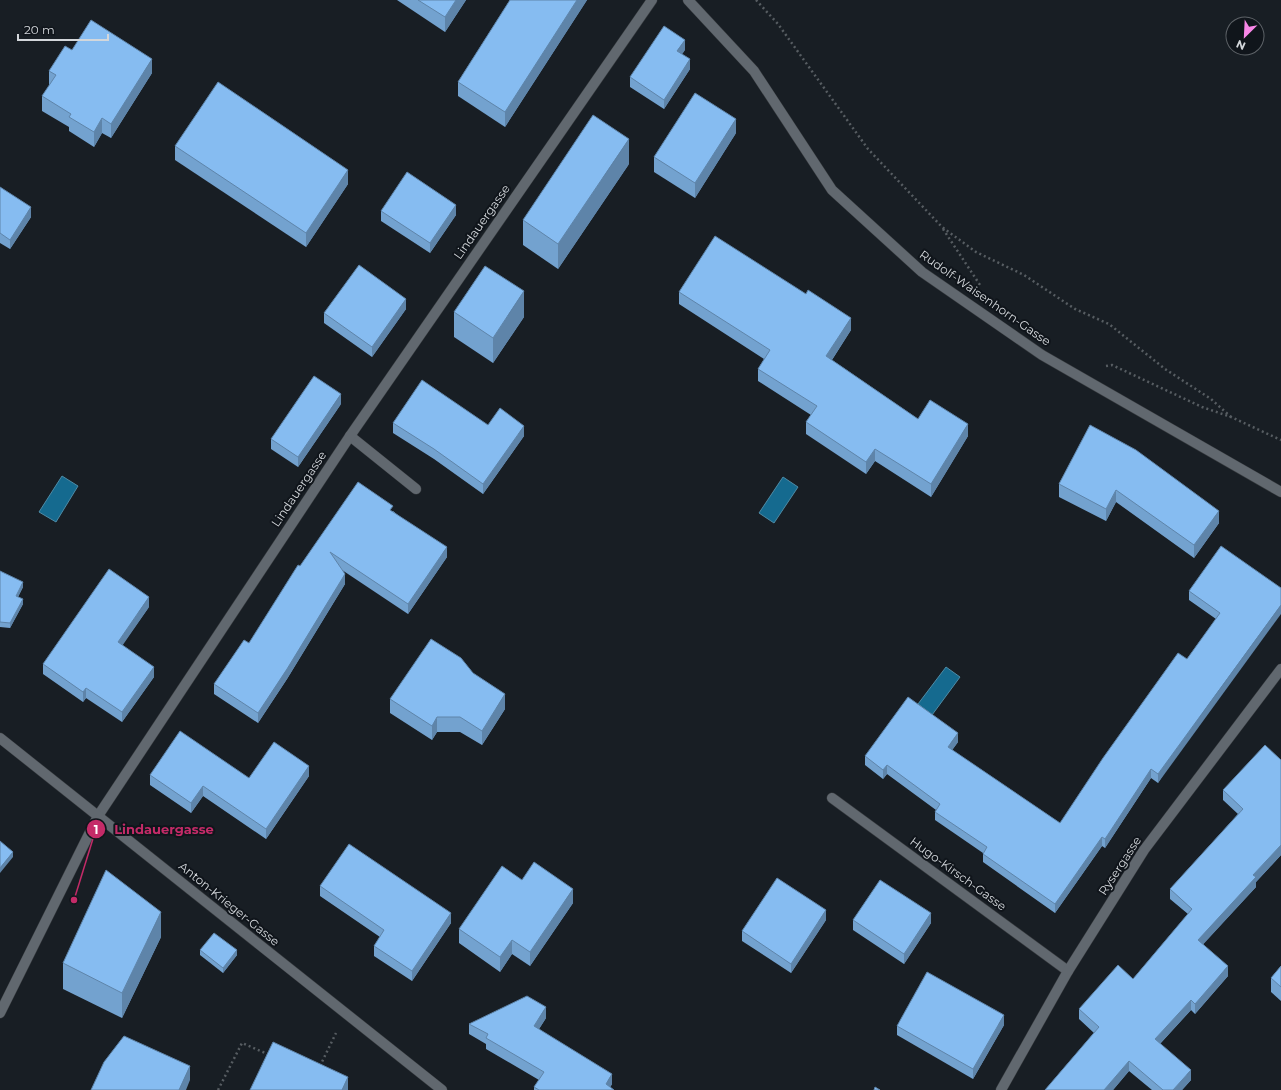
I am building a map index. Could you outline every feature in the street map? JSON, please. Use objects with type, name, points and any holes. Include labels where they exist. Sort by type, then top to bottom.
[{"type":"street","name":"Lindauergasse","points":[[0,1013],[98,816],[350,436],[652,0]]},
{"type":"street","name":"Rudolf-Waisenhorn-Gasse","points":[[688,0],[754,71],[832,190],[922,272],[1042,354],[1281,492]]},
{"type":"street","points":[[350,436],[416,489]]},
{"type":"street","name":"Rysergasse","points":[[1001,1090],[1068,971],[1144,850],[1281,669]]},
{"type":"street","name":"Anton-Krieger-Gasse","points":[[0,738],[442,1090]]},
{"type":"street","name":"Hugo-Kirsch-Gasse","points":[[832,798],[1068,971]]},
{"type":"path","points":[[756,0],[778,24],[868,149],[942,227],[976,252],[1024,275],[1075,309],[1109,324],[1166,369],[1211,399],[1231,417]]},
{"type":"path","points":[[942,227],[981,287]]},
{"type":"path","points":[[1088,381],[1095,370],[1112,365],[1202,407],[1231,417],[1281,440]]},
{"type":"path","points":[[320,1068],[345,1013]]},
{"type":"path","points":[[218,1090],[242,1043],[276,1057]]},
{"type":"water","points":[[62,476],[78,486],[56,522],[39,512]]},
{"type":"water","points":[[783,477],[798,487],[774,523],[759,513]]},
{"type":"water","points":[[946,667],[960,677],[932,715],[918,704]]},
{"type":"building","points":[[418,0],[456,0],[445,17]]},
{"type":"building","points":[[510,0],[577,0],[505,112],[458,82]]},
{"type":"building","points":[[91,20],[152,59],[111,124],[102,118],[94,132],[69,117],[71,114],[42,96],[56,75],[49,71],[65,46],[72,50]]},
{"type":"building","points":[[664,26],[685,40],[677,51],[690,59],[664,100],[630,77]]},
{"type":"building","points":[[218,82],[348,170],[306,233],[175,146]]},
{"type":"building","points":[[695,93],[736,119],[695,183],[654,157]]},
{"type":"building","points":[[593,115],[629,139],[558,244],[523,220]]},
{"type":"building","points":[[407,172],[456,205],[430,243],[381,211]]},
{"type":"building","points":[[0,187],[31,207],[10,240],[0,233]]},
{"type":"building","points":[[715,236],[806,294],[808,290],[851,318],[826,356],[918,419],[930,400],[968,424],[931,484],[875,449],[866,462],[806,422],[817,406],[758,369],[770,350],[679,292]]},
{"type":"building","points":[[359,265],[406,299],[372,347],[324,313]]},
{"type":"building","points":[[485,266],[524,291],[493,338],[454,312]]},
{"type":"building","points":[[314,376],[341,394],[298,457],[271,439]]},
{"type":"building","points":[[422,380],[488,425],[500,408],[524,426],[483,484],[434,449],[393,423]]},
{"type":"building","points":[[1090,425],[1136,450],[1219,511],[1194,545],[1116,490],[1106,509],[1059,484]]},
{"type":"building","points":[[358,482],[393,506],[390,510],[447,547],[408,604],[330,552],[345,574],[287,669],[258,713],[214,684],[244,640],[249,643],[298,565],[300,566]]},
{"type":"building","points":[[1221,546],[1281,588],[1281,605],[1158,774],[1151,769],[1105,839],[1102,837],[1055,904],[983,854],[987,847],[935,812],[940,804],[887,765],[883,770],[865,756],[908,697],[958,733],[948,747],[1060,823],[1103,758],[1178,653],[1187,659],[1220,613],[1189,591]]},
{"type":"building","points":[[109,569],[149,597],[118,642],[154,667],[122,712],[86,688],[83,692],[43,664]]},
{"type":"building","points":[[0,571],[23,582],[16,596],[23,599],[10,623],[0,622]]},
{"type":"building","points":[[431,639],[461,658],[473,673],[505,694],[482,731],[460,717],[437,717],[432,726],[390,699]]},
{"type":"building","points":[[180,731],[249,778],[274,742],[309,766],[266,829],[203,786],[191,803],[150,775]]},
{"type":"building","points":[[1265,745],[1281,760],[1281,845],[1253,875],[1256,877],[1198,940],[1228,966],[1195,1004],[1191,1000],[1155,1039],[1191,1070],[1173,1090],[1163,1090],[1129,1061],[1104,1090],[1045,1090],[1099,1027],[1079,1009],[1118,965],[1133,979],[1192,909],[1170,889],[1243,809],[1223,790]]},
{"type":"building","points":[[0,841],[13,852],[0,868]]},
{"type":"building","points":[[349,844],[451,913],[412,971],[374,946],[384,930],[320,886]]},
{"type":"building","points":[[534,862],[573,889],[530,952],[512,940],[500,957],[459,929],[502,866],[522,880]]},
{"type":"building","points":[[106,870],[161,912],[122,993],[63,963]]},
{"type":"building","points":[[777,878],[826,910],[791,964],[742,931]]},
{"type":"building","points":[[880,880],[931,913],[904,954],[853,920]]},
{"type":"building","points":[[214,933],[237,950],[223,968],[200,950]]},
{"type":"building","points":[[1281,966],[1281,987],[1271,978]]},
{"type":"building","points":[[927,972],[1004,1015],[973,1069],[897,1026]]},
{"type":"building","points":[[527,996],[546,1007],[534,1026],[612,1074],[606,1084],[614,1090],[539,1090],[534,1087],[544,1072],[486,1038],[488,1034],[469,1024]]},
{"type":"building","points":[[124,1036],[190,1066],[179,1090],[91,1090],[104,1062]]},
{"type":"building","points":[[273,1042],[348,1077],[342,1090],[250,1090]]},
{"type":"place","name":"Lindauergasse","points":[[74,900]]}]
